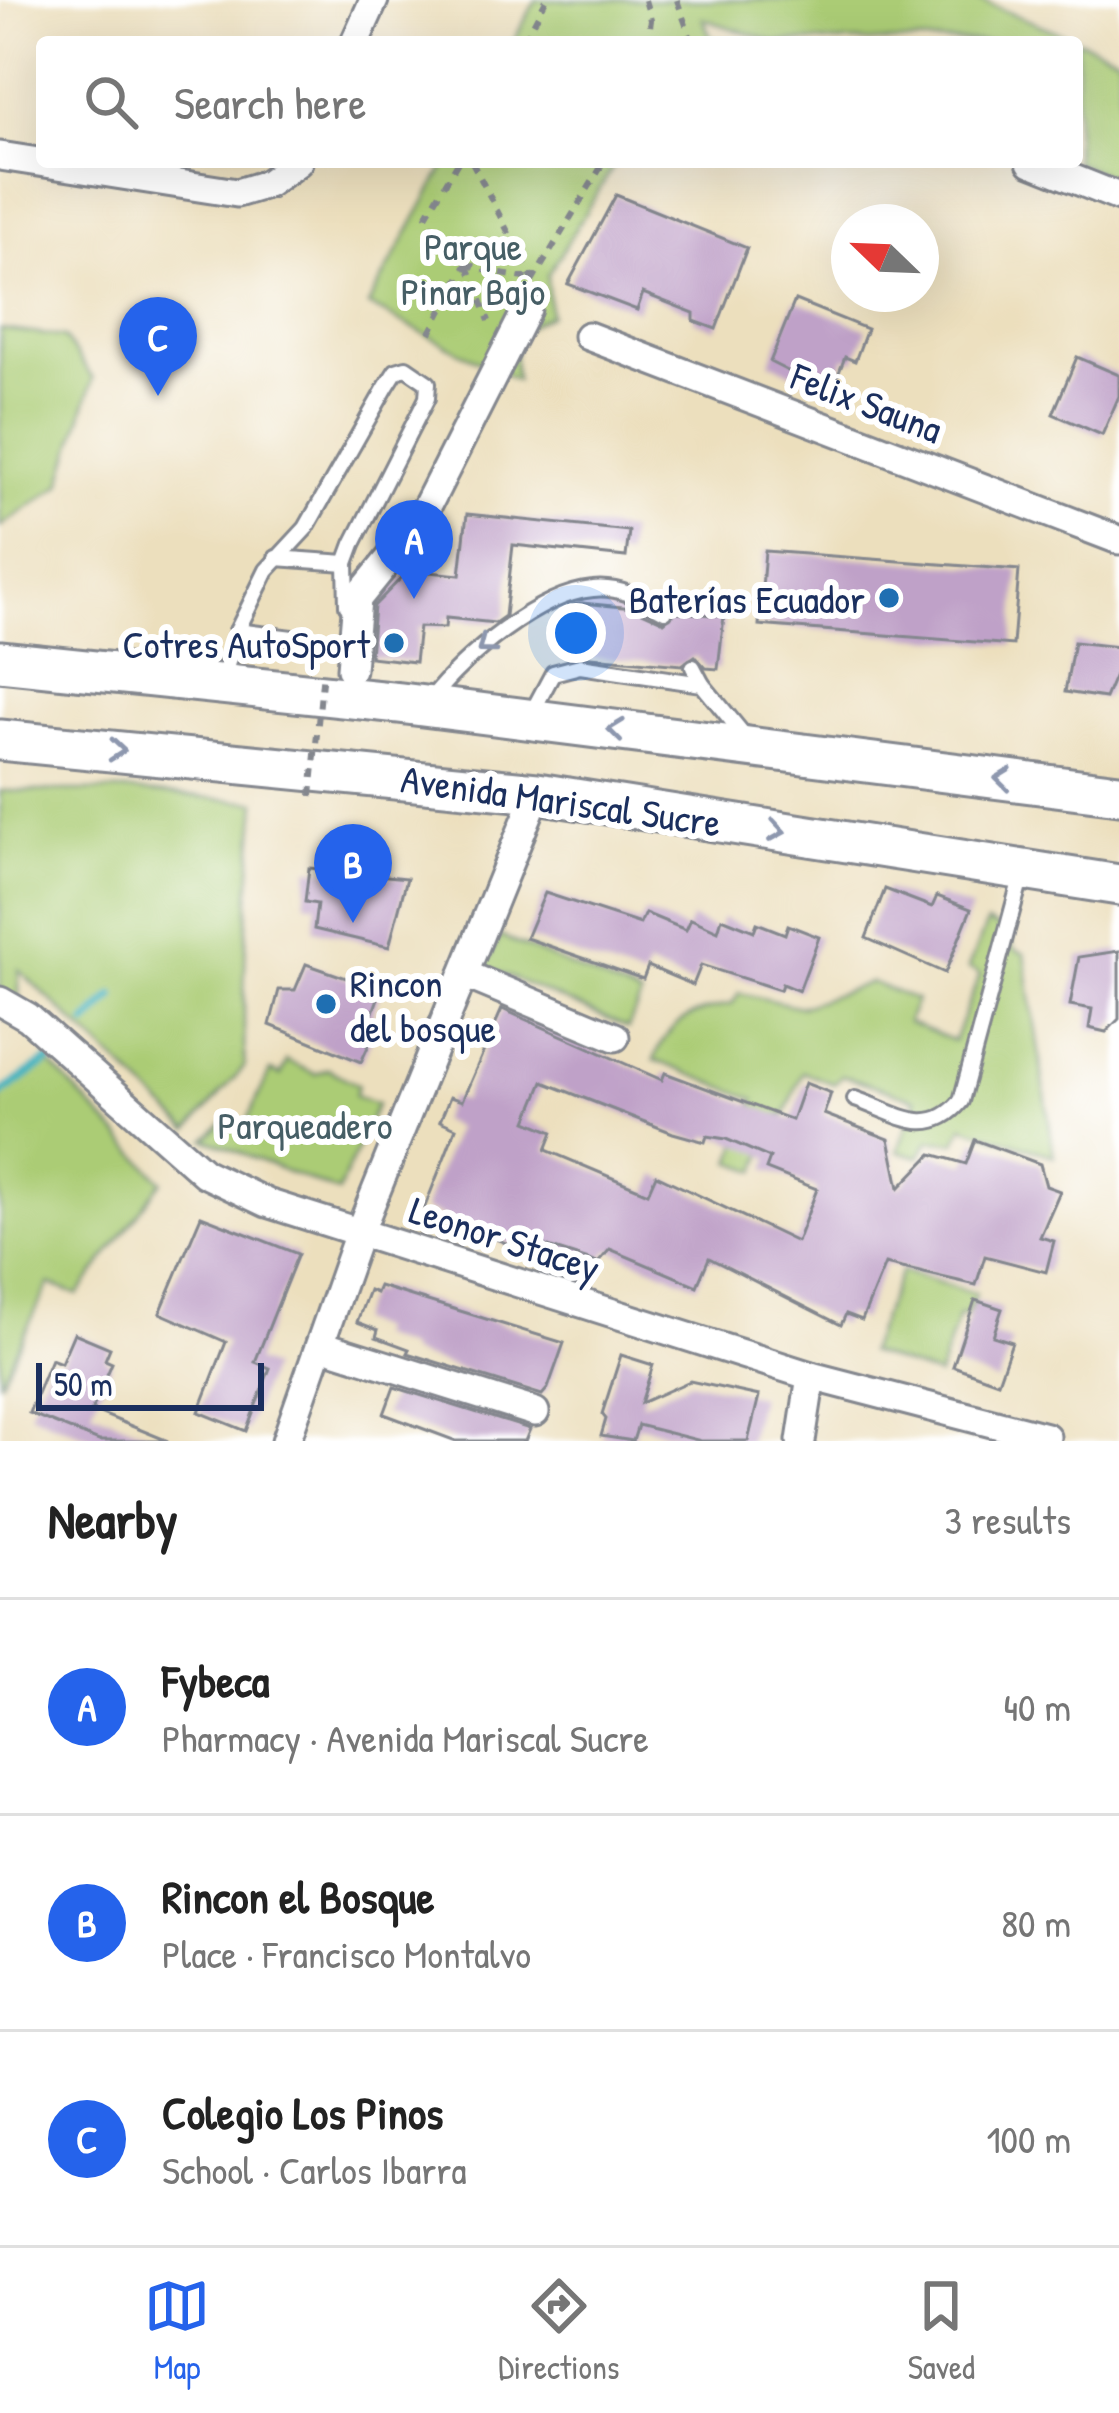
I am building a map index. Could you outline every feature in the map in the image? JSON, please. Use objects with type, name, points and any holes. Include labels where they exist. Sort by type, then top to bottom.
[{"type":"main road","name":"Avenida Mariscal Sucre","points":[[0,661],[222,684],[338,670],[426,706],[1119,794]]},
{"type":"main road","name":"Avenida Mariscal Sucre","points":[[0,740],[537,793],[1119,884]]},
{"type":"street","points":[[359,36],[374,0]]},
{"type":"street","points":[[0,156],[36,162]]},
{"type":"street","points":[[77,168],[237,193],[267,184],[290,168]]},
{"type":"street","points":[[1046,168],[1119,197]]},
{"type":"street","points":[[338,670],[357,599],[418,524],[526,309]]},
{"type":"street","name":"Felix Sauna","points":[[588,337],[1119,540]]},
{"type":"street","points":[[286,1441],[359,1233],[537,793]]},
{"type":"street","points":[[464,974],[615,1036]]},
{"type":"street","name":"Leonor Stacey","points":[[0,1000],[28,1018],[203,1173],[267,1203],[811,1376],[1046,1437]]},
{"type":"street","points":[[321,1345],[536,1412]]},
{"type":"street","points":[[801,1441],[811,1376]]},
{"type":"lane","points":[[222,684],[237,631],[276,558],[306,528],[396,371],[418,371],[428,383],[427,398],[346,563],[338,670],[237,631]]},
{"type":"lane","points":[[276,558],[346,563]]},
{"type":"lane","points":[[426,706],[478,649],[563,595],[598,588],[637,596],[665,611]]},
{"type":"lane","points":[[530,719],[553,673],[565,667],[702,684]]},
{"type":"lane","points":[[693,667],[754,748]]},
{"type":"lane","points":[[855,1099],[929,1124],[948,1118],[962,1101],[1023,869]]},
{"type":"path","points":[[527,36],[546,0]]},
{"type":"path","points":[[645,0],[651,20],[649,36]]},
{"type":"path","points":[[677,0],[690,36]]},
{"type":"path","points":[[454,168],[426,216],[443,250],[467,263],[533,280]]},
{"type":"path","points":[[475,168],[533,280]]},
{"type":"path","points":[[533,280],[600,168]]},
{"type":"path","points":[[430,333],[467,263]]},
{"type":"path","points":[[467,263],[502,353]]},
{"type":"path","points":[[311,796],[338,670]]},
{"type":"green space","points":[[536,0],[979,0],[1067,36],[756,36],[703,19],[710,36],[516,36]]},
{"type":"green space","points":[[1083,42],[1119,57],[1119,180],[1083,165]]},
{"type":"green space","name":"Parque Pinar Bajo","points":[[444,168],[612,168],[547,276],[550,315],[518,339],[516,380],[368,305]]},
{"type":"green space","points":[[0,329],[64,337],[93,379],[61,485],[0,527]]},
{"type":"green space","points":[[0,791],[133,791],[257,802],[245,967],[245,1066],[189,1130],[19,970],[19,1012],[0,1005]]},
{"type":"green space","points":[[987,923],[1010,932],[1013,949],[1025,954],[1054,1156],[963,1126],[956,1142],[929,1141],[919,1157],[898,1151],[916,1099],[842,1075],[834,1084],[803,1072],[785,1115],[778,1116],[757,1171],[732,1162],[755,1099],[654,1060],[675,1026],[693,1015],[732,1004],[739,993],[800,1007],[871,982],[916,1000],[907,1022],[954,1041],[980,974],[968,968]]},
{"type":"green space","points":[[500,936],[641,997],[628,1028],[486,967]]},
{"type":"green space","name":"Parqueadero","points":[[287,1061],[316,1074],[328,1069],[358,1085],[355,1096],[377,1104],[338,1192],[206,1139],[223,1123],[243,1130],[270,1071],[281,1075]]},
{"type":"green space","points":[[49,1062],[162,1181],[78,1295],[49,1284],[0,1383],[0,1094]]},
{"type":"green space","points":[[901,1271],[976,1294],[966,1316],[959,1315],[938,1376],[868,1352]]},
{"type":"building","points":[[616,195],[747,248],[716,329],[694,321],[694,313],[643,293],[637,310],[568,284]]},
{"type":"building","points":[[795,300],[867,329],[855,361],[845,357],[831,393],[770,362]]},
{"type":"building","points":[[1077,357],[1119,375],[1119,396],[1102,435],[1053,414]]},
{"type":"building","points":[[467,514],[629,531],[626,557],[513,545],[505,616],[495,623],[446,618],[445,628],[419,627],[415,662],[370,657],[374,606],[409,570],[460,575]]},
{"type":"building","name":"Baterías Ecuador","points":[[765,551],[1019,570],[1013,645],[759,625]]},
{"type":"building","points":[[573,605],[633,608],[664,622],[676,612],[724,616],[718,669],[706,668],[695,656],[682,665],[568,655]]},
{"type":"building","points":[[1074,642],[1119,647],[1119,665],[1105,698],[1065,692]]},
{"type":"building","points":[[309,868],[407,878],[389,947],[314,929],[317,904],[305,902]]},
{"type":"building","points":[[885,889],[932,907],[937,896],[971,909],[945,973],[866,938]]},
{"type":"building","points":[[545,893],[640,924],[645,913],[686,930],[691,919],[718,931],[722,918],[754,931],[757,923],[785,934],[788,925],[819,937],[799,991],[782,984],[780,990],[701,965],[693,985],[648,966],[643,979],[526,938]]},
{"type":"building","points":[[1119,951],[1119,1019],[1106,1032],[1089,1028],[1092,1009],[1070,1005],[1079,957]]},
{"type":"building","name":"Rincon del bosque","points":[[306,964],[381,990],[368,1026],[376,1029],[361,1062],[270,1025],[279,990],[295,990]]},
{"type":"building","points":[[502,1009],[662,1080],[665,1073],[792,1120],[805,1083],[831,1093],[824,1114],[889,1139],[899,1188],[932,1154],[966,1164],[975,1140],[1040,1164],[1046,1186],[1060,1191],[1040,1237],[1054,1241],[1046,1272],[985,1256],[976,1285],[885,1264],[862,1320],[846,1314],[841,1325],[709,1258],[697,1286],[610,1249],[598,1263],[524,1239],[520,1249],[424,1209],[456,1128],[440,1121],[450,1097],[462,1101]],"holes":[[[543,1082],[705,1142],[707,1136],[726,1139],[770,1158],[766,1169],[817,1189],[797,1242],[656,1175],[648,1193],[546,1150],[553,1132],[527,1121]]]},
{"type":"building","points":[[201,1216],[298,1254],[255,1362],[270,1368],[246,1431],[199,1412],[226,1342],[160,1313]]},
{"type":"building","points":[[379,1286],[564,1343],[548,1388],[542,1395],[407,1353],[409,1349],[376,1337],[378,1330],[357,1322],[369,1290],[376,1293]]},
{"type":"building","points":[[975,1300],[1002,1309],[993,1336],[1012,1342],[998,1382],[953,1366]]},
{"type":"building","points":[[74,1333],[110,1348],[105,1360],[112,1363],[92,1410],[168,1441],[99,1441],[29,1413],[51,1359],[61,1363]]},
{"type":"building","points":[[621,1355],[653,1365],[641,1403],[690,1381],[759,1396],[748,1441],[701,1441],[638,1425],[633,1441],[601,1436],[606,1419],[602,1414]]},
{"type":"building","points":[[394,1387],[530,1429],[525,1441],[456,1441],[384,1414]]},
{"type":"waterway","points":[[87,1023],[113,996]]},
{"type":"waterway","points":[[0,1094],[55,1056]]},
{"type":"place","name":"Colegio Los Pinos","points":[[158,396]]},
{"type":"place","name":"Baterías Ecuador","points":[[889,598]]},
{"type":"place","name":"Fybeca","points":[[414,599]]},
{"type":"place","name":"Cotres AutoSport","points":[[394,643]]},
{"type":"place","name":"Rincon el Bosque","points":[[353,923]]},
{"type":"place","name":"Rincon del bosque","points":[[326,1004]]}]
